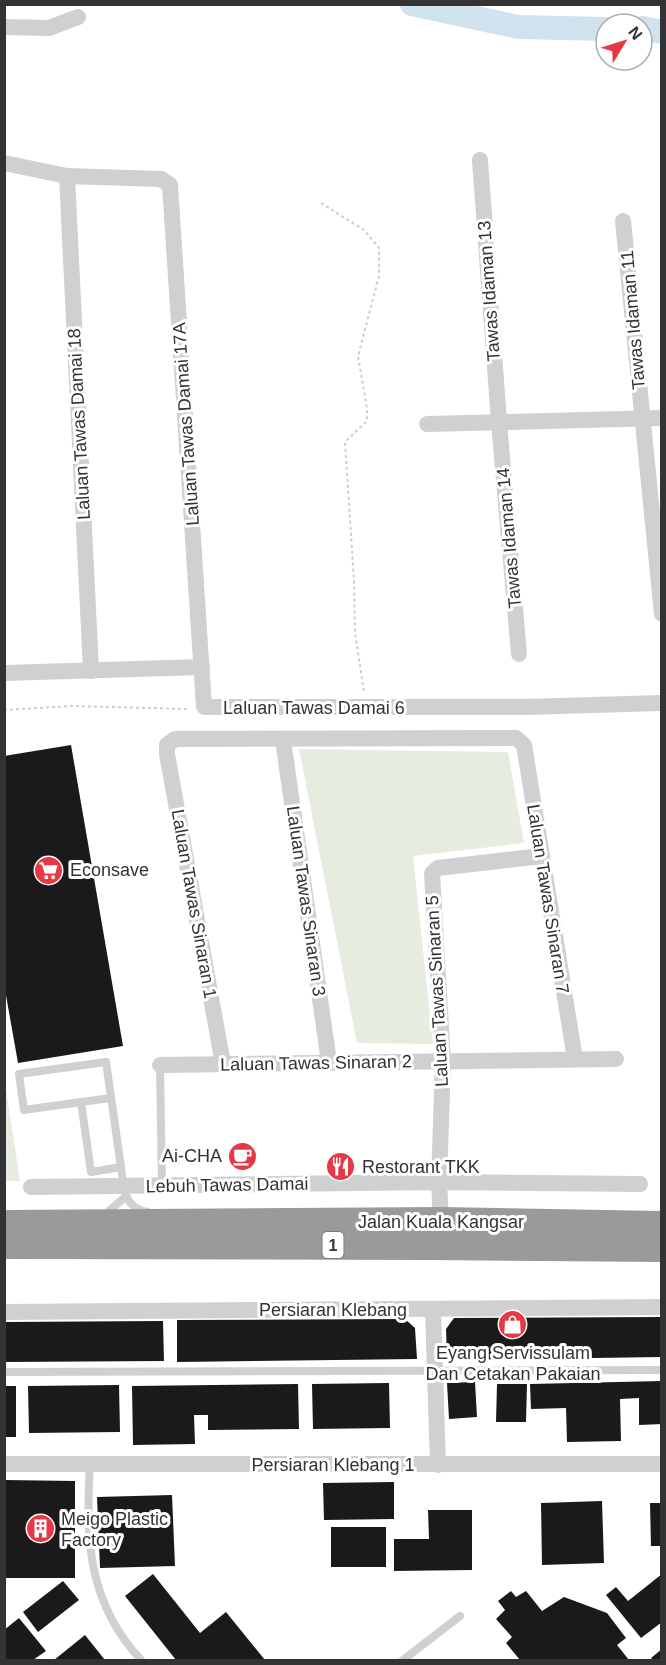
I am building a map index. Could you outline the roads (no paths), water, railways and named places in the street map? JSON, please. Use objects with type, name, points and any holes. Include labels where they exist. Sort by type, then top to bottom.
[{"type":"highway","name":"Jalan Kuala Kangsar","points":[[4,1224],[441,1221],[662,1225]]},
{"type":"highway","name":"Jalan Kuala Kangsar","points":[[4,1245],[427,1245],[662,1248]]},
{"type":"street","points":[[4,27],[49,28],[78,16]]},
{"type":"street","name":"Tawas Idaman 13","points":[[480,160],[499,422]]},
{"type":"street","points":[[4,163],[67,176]]},
{"type":"street","name":"Laluan Tawas Damai 17A","points":[[67,176],[161,179],[166,181],[171,190],[202,667]]},
{"type":"street","name":"Laluan Tawas Damai 18","points":[[67,176],[91,671]]},
{"type":"street","name":"Tawas Idaman 11","points":[[624,221],[662,614]]},
{"type":"street","points":[[427,424],[662,418]]},
{"type":"street","name":"Tawas Idaman 14","points":[[499,422],[519,654]]},
{"type":"street","points":[[4,673],[202,667]]},
{"type":"street","name":"Laluan Tawas Damai 6","points":[[202,667],[202,705],[206,708],[524,707],[662,703]]},
{"type":"street","name":"Laluan Tawas Sinaran 7","points":[[283,740],[516,738],[520,740],[524,745],[574,1059]]},
{"type":"street","name":"Laluan Tawas Sinaran 1","points":[[223,1064],[167,745],[176,739],[283,740]]},
{"type":"street","name":"Laluan Tawas Sinaran 3","points":[[283,740],[329,1062]]},
{"type":"street","name":"Laluan Tawas Sinaran 5","points":[[441,1221],[443,1061],[432,873],[438,868],[541,856]]},
{"type":"street","name":"Laluan Tawas Sinaran 2","points":[[160,1065],[616,1059]]},
{"type":"street","name":"Lebuh Tawas Damai","points":[[31,1188],[124,1191],[162,1186],[440,1182],[640,1184]]},
{"type":"street","name":"Persiaran Klebang","points":[[4,1312],[662,1308]]},
{"type":"street","points":[[432,1310],[438,1465]]},
{"type":"street","name":"Persiaran Klebang 1","points":[[4,1464],[662,1464]]},
{"type":"lane","points":[[111,1098],[24,1110],[19,1074],[106,1062],[124,1191],[130,1205],[142,1211],[179,1214],[198,1222]]},
{"type":"lane","points":[[160,1065],[162,1186]]},
{"type":"lane","points":[[81,1102],[91,1172],[121,1167]]},
{"type":"lane","points":[[35,1224],[45,1217],[102,1215],[108,1212],[124,1191]]},
{"type":"lane","points":[[4,1372],[662,1370]]},
{"type":"lane","points":[[90,1464],[87,1510],[95,1580],[116,1627],[126,1644],[141,1660]]},
{"type":"lane","points":[[403,1660],[459,1616]]},
{"type":"waterway","points":[[412,4],[518,27],[594,29]]},
{"type":"waterway","points":[[654,30],[662,32]]},
{"type":"place","name":"Econsave","points":[[49,870]]},
{"type":"place","name":"Ai-CHA","points":[[243,1156]]},
{"type":"place","name":"Restorant TKK","points":[[341,1167]]},
{"type":"place","name":"Eyang Servissulam Dan Cetakan Pakaian","points":[[513,1324]]},
{"type":"place","name":"Meigo Plastic Factory","points":[[40,1529]]}]
